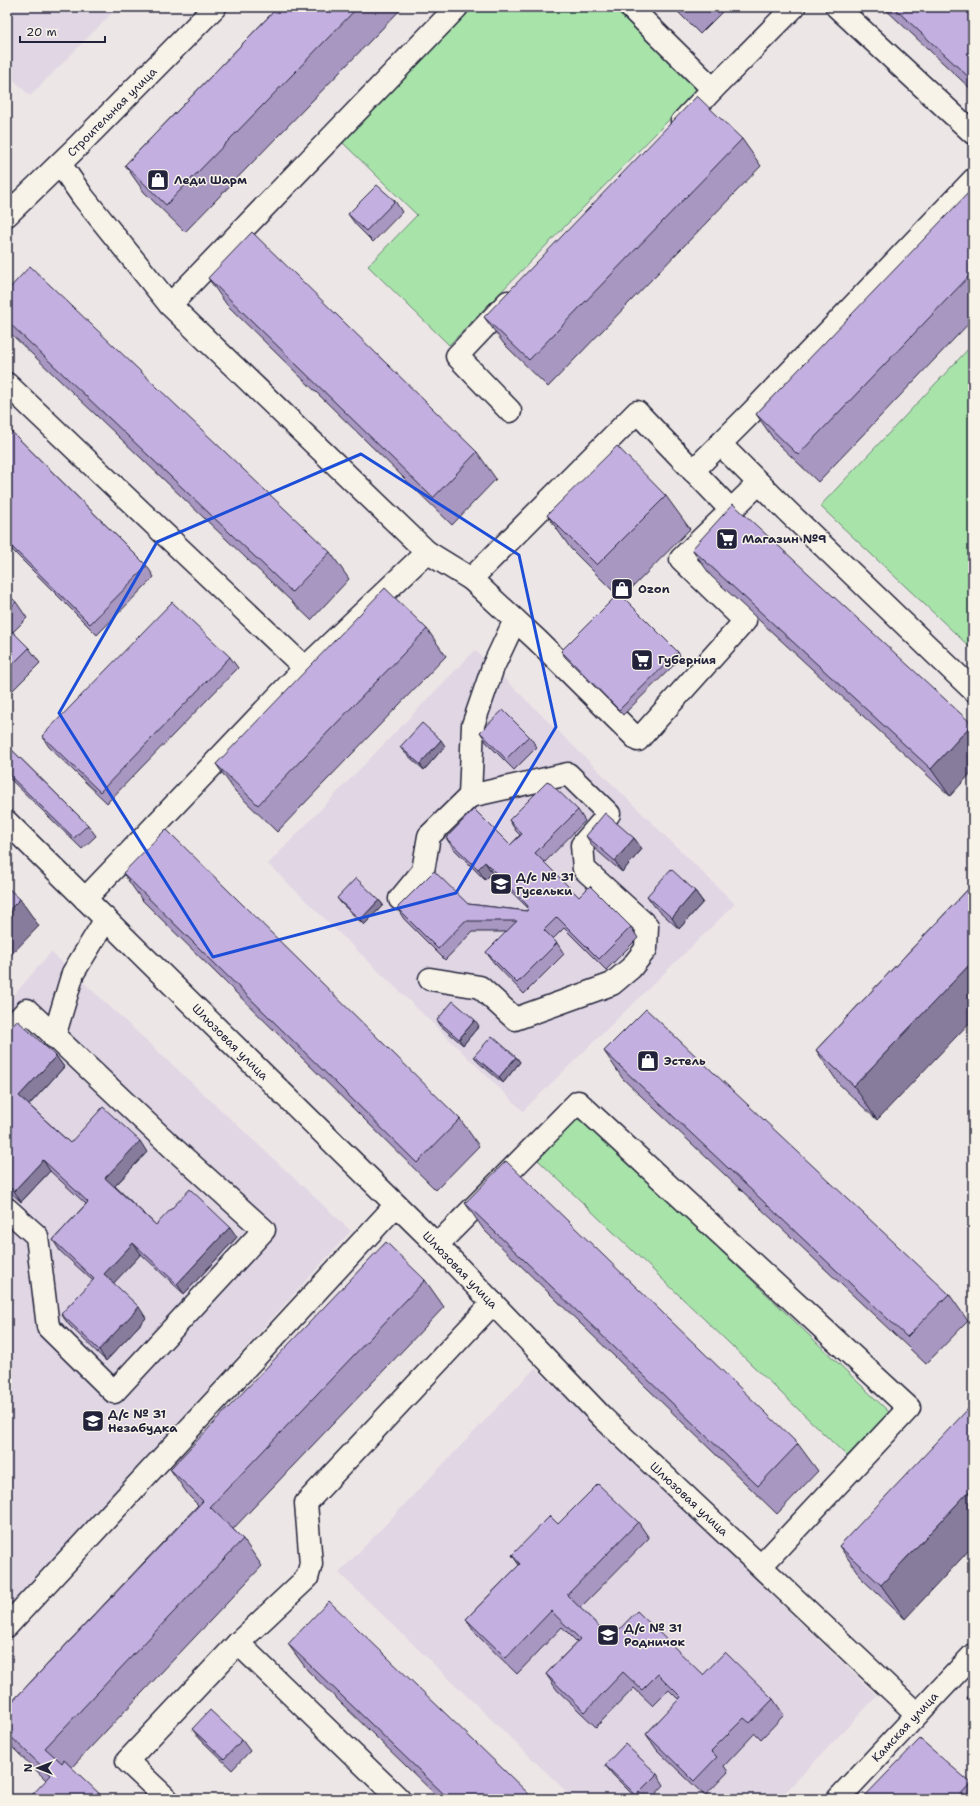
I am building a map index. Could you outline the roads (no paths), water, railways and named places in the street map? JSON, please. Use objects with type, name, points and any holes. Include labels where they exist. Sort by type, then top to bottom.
[{"type":"street","name":"Строительная улица","points":[[7,215],[60,164],[215,7]]},
{"type":"street","points":[[170,305],[457,7]]},
{"type":"street","points":[[630,7],[713,89]]},
{"type":"street","points":[[666,139],[794,7]]},
{"type":"street","points":[[837,7],[973,133]]},
{"type":"street","points":[[60,164],[83,197],[170,305],[427,552],[471,579],[638,740],[745,621],[681,559],[760,483]]},
{"type":"street","points":[[693,471],[973,180]]},
{"type":"street","points":[[510,411],[457,356],[523,286]]},
{"type":"street","points":[[7,384],[305,668]]},
{"type":"street","points":[[471,579],[637,412],[731,510]]},
{"type":"street","points":[[720,444],[973,690]]},
{"type":"street","points":[[85,899],[305,668],[427,552]]},
{"type":"street","points":[[470,796],[473,725],[493,667],[515,620]]},
{"type":"street","points":[[400,899],[423,871],[429,836],[470,796],[568,774],[609,814],[582,845],[584,868],[647,926],[646,949],[631,968],[612,984],[515,1019],[480,987],[430,979]]},
{"type":"street","name":"Шлюзовая улица","points":[[10,830],[85,899],[437,1245],[603,1418],[917,1714]]},
{"type":"street","points":[[54,1037],[73,972],[106,920]]},
{"type":"street","points":[[7,1032],[27,1010],[54,1037],[264,1230],[114,1392],[48,1327],[37,1236],[7,1209]]},
{"type":"street","points":[[437,1245],[578,1102],[909,1408],[761,1566]]},
{"type":"street","points":[[7,1626],[396,1205]]},
{"type":"street","points":[[167,1799],[127,1761],[238,1643],[307,1578],[311,1564],[306,1503],[493,1303]]},
{"type":"street","points":[[238,1643],[399,1799]]},
{"type":"street","name":"Камская улица","points":[[838,1799],[973,1655]]},
{"type":"place","name":"Леди Шарм","points":[[158,180]]},
{"type":"place","name":"Магазин №9","points":[[727,539]]},
{"type":"place","name":"Ozon","points":[[622,589]]},
{"type":"place","name":"Губерния","points":[[642,660]]},
{"type":"place","name":"Д/с № 31 Гусельки","points":[[501,884]]},
{"type":"place","name":"Эстель","points":[[648,1061]]},
{"type":"place","name":"Д/с № 31 Незабудка","points":[[93,1421]]},
{"type":"place","name":"Д/с № 31 Родничок","points":[[608,1635]]}]
